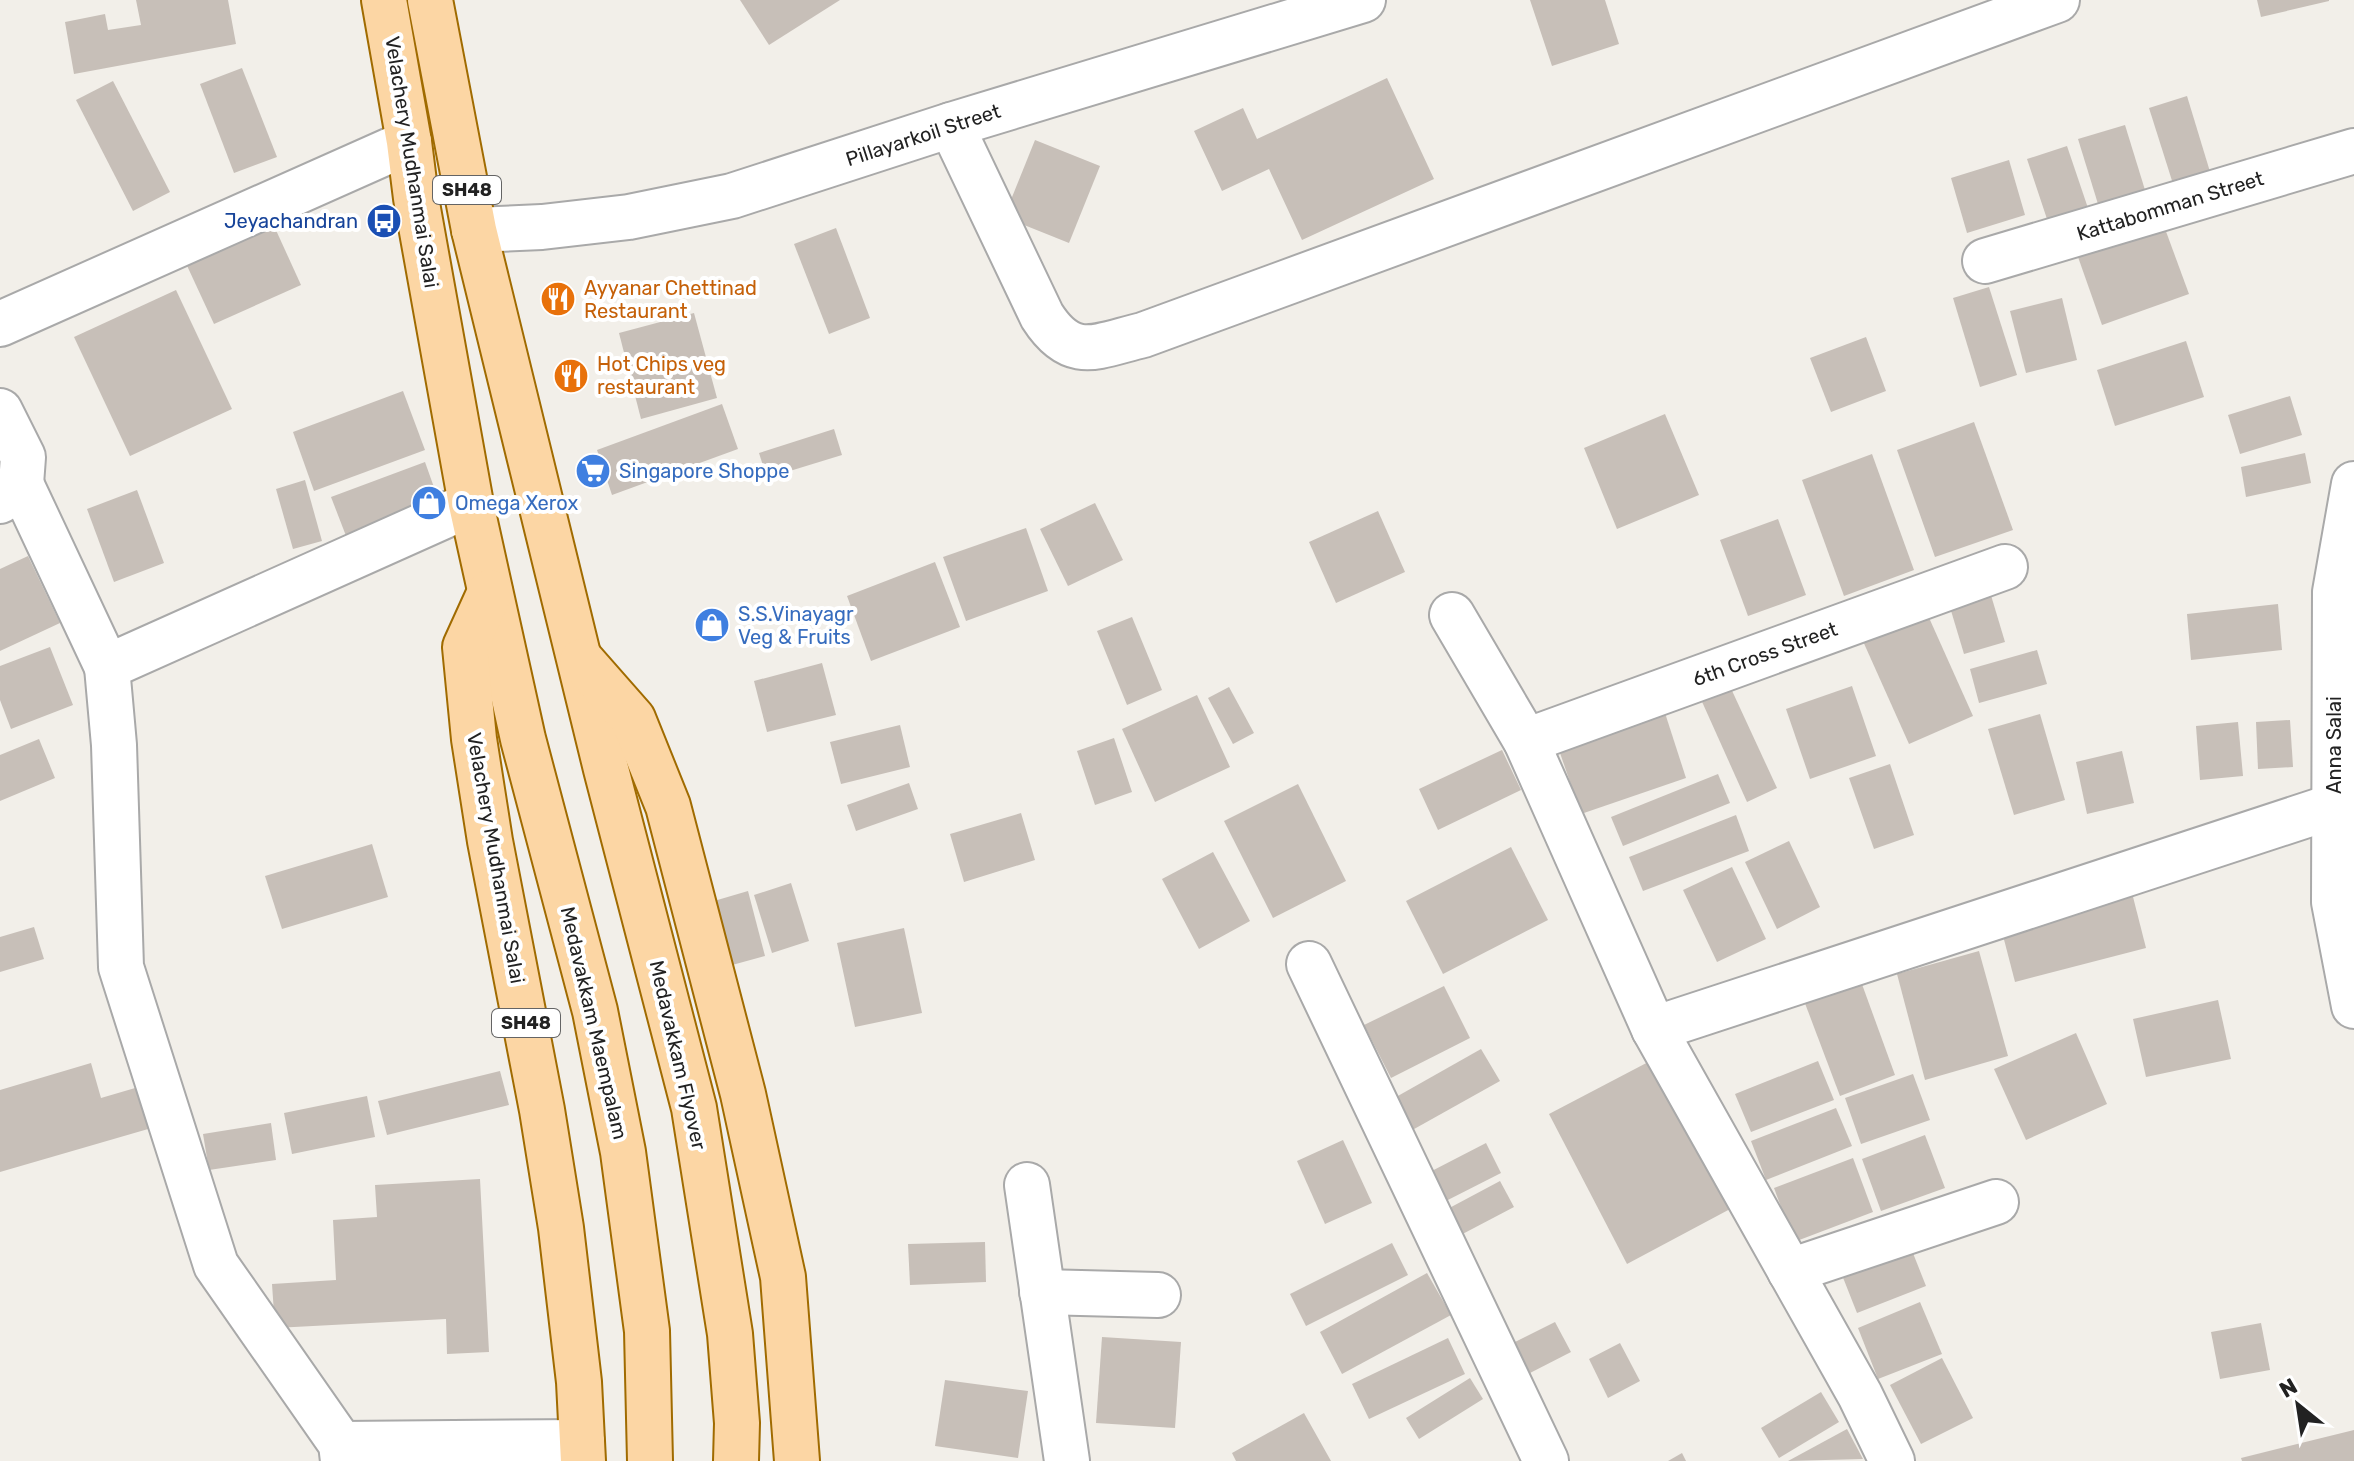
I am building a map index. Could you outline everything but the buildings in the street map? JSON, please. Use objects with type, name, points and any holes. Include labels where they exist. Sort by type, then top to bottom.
[{"type":"main road","name":"Velachery Mudhanmai Salai","points":[[384,0],[471,504]]},
{"type":"main road","name":"SH48","points":[[430,0],[474,230]]},
{"type":"main road","name":"Medavakkam Flyover","points":[[474,230],[578,656],[694,1108],[730,1334],[737,1423],[736,1461]]},
{"type":"main road","name":"Medavakkam Maempalam","points":[[471,504],[523,739],[595,1011],[623,1152],[647,1331],[650,1461]]},
{"type":"main road","name":"Velachery Mudhanmai Salai","points":[[490,592],[465,647],[474,739],[561,1228],[579,1382],[582,1451]]},
{"type":"main road","points":[[578,656],[633,719],[668,806],[743,1094],[783,1277],[797,1461]]},
{"type":"street","name":"Pillayarkoil Street","points":[[474,230],[542,227],[629,217],[732,196],[951,125],[1363,0]]},
{"type":"street","points":[[951,125],[1053,334],[1070,346],[1091,348],[1143,335],[2057,0]]},
{"type":"street","points":[[0,324],[409,142]]},
{"type":"street","name":"Kattabomman Street","points":[[1985,261],[2354,151]]},
{"type":"street","points":[[0,411],[23,457],[10,493],[107,667],[114,745],[121,967],[216,1265],[342,1453],[582,1451]]},
{"type":"street","name":"Anna Salai","points":[[2354,484],[2335,592],[2344,643],[2334,806],[2354,1006]]},
{"type":"street","points":[[107,667],[471,504]]},
{"type":"street","name":"6th Cross Street","points":[[1526,741],[2005,567]]},
{"type":"street","points":[[1452,615],[1526,741],[1654,1029],[1860,1395],[1892,1461]]},
{"type":"street","points":[[1654,1029],[2334,806]]},
{"type":"street","points":[[1309,964],[1546,1461]]},
{"type":"street","points":[[1027,1185],[1067,1461]]},
{"type":"street","points":[[1790,1271],[1996,1202]]},
{"type":"street","points":[[1042,1292],[1158,1295]]},
{"type":"place","name":"Jeyachandran","points":[[384,221]]},
{"type":"place","name":"Ayyanar Chettinad Restaurant","points":[[558,299]]},
{"type":"place","name":"Hot Chips veg restaurant","points":[[571,376]]},
{"type":"place","name":"Singapore Shoppe","points":[[593,471]]},
{"type":"place","name":"Omega Xerox","points":[[429,503]]},
{"type":"place","name":"S.S.Vinayagr Veg & Fruits","points":[[712,625]]}]
